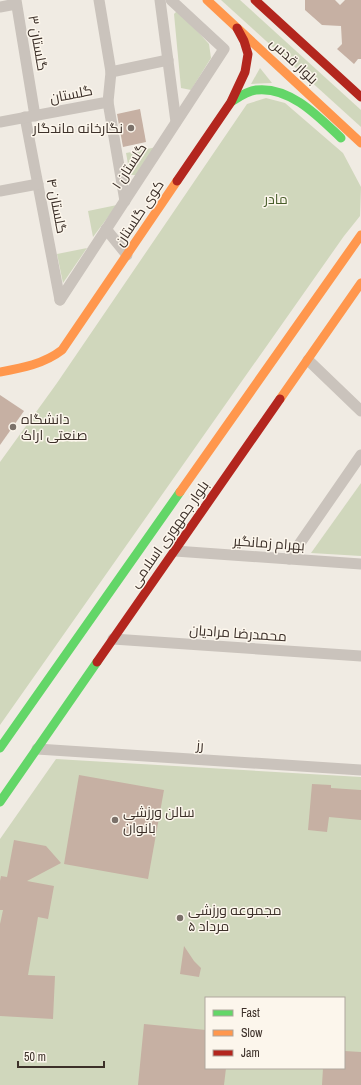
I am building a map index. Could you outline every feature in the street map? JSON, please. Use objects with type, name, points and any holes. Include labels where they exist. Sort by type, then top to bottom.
[{"type":"main road","name":"بلوار قدس","points":[[207,0],[361,143]]},
{"type":"main road","name":"بلوار قدس","points":[[255,0],[361,97]]},
{"type":"main road","name":"کوی گلستان","points":[[0,372],[45,362],[62,350],[231,102],[246,68],[248,56],[246,44],[237,28]]},
{"type":"main road","points":[[231,102],[256,90],[268,90],[288,96],[361,153]]},
{"type":"main road","name":"بلوار جمهوری اسلامی","points":[[0,748],[361,235]]},
{"type":"main road","name":"بلوار جمهوری اسلامی","points":[[0,802],[360,286]]},
{"type":"street","points":[[100,0],[111,72],[168,60]]},
{"type":"street","points":[[160,0],[176,122]]},
{"type":"street","name":"گلستان ۱","points":[[60,300],[224,49],[171,0]]},
{"type":"street","points":[[0,7],[16,2]]},
{"type":"street","name":"گلستان ۳","points":[[16,2],[30,116]]},
{"type":"street","name":"گلستان","points":[[0,122],[108,102],[111,72]]},
{"type":"street","points":[[108,102],[125,201]]},
{"type":"street","name":"گلستان ۴","points":[[30,116],[38,184],[60,300]]},
{"type":"street","points":[[0,191],[38,184]]},
{"type":"street","points":[[106,230],[127,255]]},
{"type":"street","points":[[308,360],[361,411]]},
{"type":"street","points":[[289,559],[361,455]]},
{"type":"street","name":"بهرام زمانگیر","points":[[174,551],[361,564]]},
{"type":"street","name":"محمدرضا مرادیان","points":[[113,639],[361,656]]},
{"type":"street","name":"رز","points":[[37,749],[361,770]]},
{"type":"green space","points":[[221,0],[240,0],[361,110],[361,127]]},
{"type":"green space","points":[[178,10],[209,44],[211,58],[191,90],[181,88],[174,14]]},
{"type":"green space","points":[[260,68],[272,83],[251,84]]},
{"type":"green space","name":"مادر","points":[[266,98],[285,103],[343,153],[361,187],[360,216],[344,236],[0,725],[0,462],[57,383],[247,104]]},
{"type":"green space","points":[[157,147],[138,175],[130,175],[126,153]]},
{"type":"green space","points":[[117,205],[93,237],[88,211]]},
{"type":"green space","points":[[87,248],[63,283],[57,254]]},
{"type":"green space","points":[[361,483],[361,556],[311,553]]},
{"type":"green space","name":"مجموعه ورزشی ۵ مرداد","points":[[56,759],[361,777],[361,1085],[0,1085],[0,839]]},
{"type":"building","points":[[305,0],[335,0],[340,5],[345,0],[361,0],[361,59],[358,59],[354,64],[337,49],[342,44],[341,26],[322,25],[305,10]]},
{"type":"building","name":"نگارخانه ماندگار","points":[[140,109],[146,142],[123,147],[117,114]]},
{"type":"building","points":[[0,395],[24,411],[0,445]]},
{"type":"building","name":"سالن ورزشی بانوان","points":[[79,775],[164,790],[148,879],[64,864]]},
{"type":"building","points":[[312,784],[331,785],[331,788],[361,790],[361,820],[329,817],[327,832],[308,830]]},
{"type":"building","points":[[14,840],[46,846],[61,863],[27,881],[54,886],[48,919],[38,917],[28,975],[55,976],[53,1019],[0,1016],[0,924],[3,910],[0,910],[0,881],[1,876],[7,877]]},
{"type":"building","points":[[184,946],[194,961],[201,968],[199,977],[180,974]]},
{"type":"building","points":[[144,1024],[205,1030],[205,1069],[226,1069],[224,1085],[138,1085]]},
{"type":"building","points":[[345,1051],[361,1052],[361,1085],[322,1085],[323,1069],[345,1069]]},
{"type":"traffic: fast","points":[[231,102],[243,94],[256,90],[269,90],[281,93],[303,105],[341,138]]},
{"type":"traffic: fast","points":[[0,748],[180,492]]},
{"type":"traffic: fast","points":[[0,802],[97,662]]},
{"type":"traffic: slow","points":[[207,0],[361,143]]},
{"type":"traffic: slow","points":[[0,372],[25,367],[40,362],[62,350],[177,181]]},
{"type":"traffic: slow","points":[[180,492],[361,235]]},
{"type":"traffic: slow","points":[[280,399],[361,283]]},
{"type":"traffic: jam","points":[[255,0],[361,97]]},
{"type":"traffic: jam","points":[[177,181],[231,102],[245,72],[248,54],[244,41],[237,28]]},
{"type":"traffic: jam","points":[[97,662],[280,399]]},
{"type":"place","name":"نگارخانه ماندگار","points":[[131,128]]},
{"type":"place","name":"دانشگاه صنعتی اراک","points":[[13,427]]},
{"type":"place","name":"سالن ورزشی بانوان","points":[[115,820]]},
{"type":"place","name":"مجموعه ورزشی ۵ مرداد","points":[[180,918]]}]
